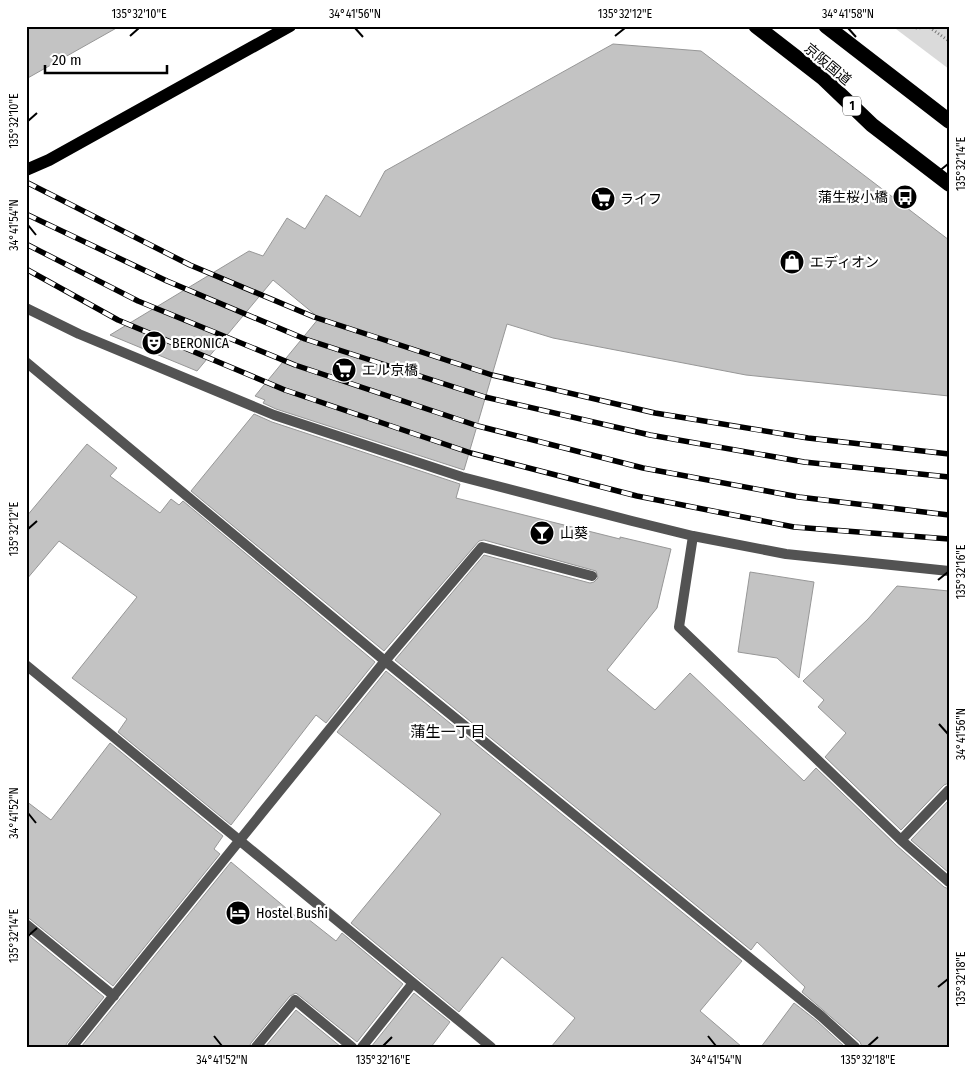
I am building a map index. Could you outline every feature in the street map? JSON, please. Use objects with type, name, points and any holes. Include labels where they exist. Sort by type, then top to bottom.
[{"type":"highway","name":"京阪国道","points":[[756,26],[823,78],[872,125],[949,184]]},
{"type":"highway","name":"京阪国道","points":[[826,26],[949,120]]},
{"type":"main road","points":[[26,170],[56,156],[290,26]]},
{"type":"street","points":[[26,308],[79,334],[274,415],[462,477],[693,536],[786,554],[949,571]]},
{"type":"street","points":[[26,362],[385,661],[821,1016],[855,1047]]},
{"type":"street","points":[[693,536],[679,627],[902,840],[949,882]]},
{"type":"street","points":[[72,1047],[385,661],[482,547],[592,576]]},
{"type":"street","points":[[26,665],[490,1047]]},
{"type":"street","points":[[902,840],[949,790]]},
{"type":"street","points":[[26,924],[114,996]]},
{"type":"street","points":[[362,1047],[413,983]]},
{"type":"street","points":[[256,1047],[295,1000],[352,1047]]},
{"type":"path","points":[[914,26],[915,28],[929,27],[949,41]]},
{"type":"shaded area","points":[[892,26],[949,26],[949,69]]},
{"type":"building","points":[[26,26],[120,26],[26,79]]},
{"type":"building","points":[[613,44],[701,51],[949,240],[949,396],[746,375],[553,338],[507,324],[464,470],[276,409],[263,403],[265,400],[255,396],[319,318],[273,280],[197,371],[110,335],[249,251],[263,256],[287,218],[305,229],[326,195],[360,217],[385,171]]},
{"type":"building","points":[[254,414],[272,422],[460,484],[456,498],[620,539],[620,537],[671,549],[657,608],[607,670],[655,710],[690,673],[804,781],[816,768],[896,845],[944,887],[949,889],[949,1047],[862,1047],[860,1042],[802,992],[805,987],[757,942],[751,950],[395,660],[484,555],[590,583],[598,578],[596,571],[484,540],[479,541],[384,651],[191,491]]},
{"type":"building","points":[[87,444],[117,468],[110,476],[160,513],[171,499],[179,505],[183,501],[375,662],[326,723],[316,715],[231,825],[118,732],[127,719],[72,678],[137,597],[59,541],[26,580],[26,517]]},
{"type":"building","points":[[750,572],[814,582],[799,678],[777,658],[738,652]]},
{"type":"building","points":[[897,586],[949,591],[949,783],[944,785],[901,830],[825,757],[846,733],[818,707],[824,700],[803,681],[868,619]]},
{"type":"building","points":[[386,671],[742,961],[700,1011],[742,1047],[551,1047],[575,1018],[502,957],[459,1012],[351,923],[441,814],[337,732]]},
{"type":"building","points":[[110,743],[223,836],[214,849],[220,854],[113,986],[26,917],[26,801],[51,820]]},
{"type":"building","points":[[949,800],[949,873],[911,840]]},
{"type":"building","points":[[231,862],[299,919],[303,915],[336,941],[342,933],[403,984],[357,1042],[296,993],[290,996],[249,1047],[81,1047]]},
{"type":"building","points":[[26,933],[104,997],[65,1047],[26,1047]]},
{"type":"building","points":[[414,993],[450,1022],[431,1047],[371,1047]]},
{"type":"building","points":[[794,1003],[817,1021],[845,1047],[761,1047]]},
{"type":"building","points":[[296,1010],[341,1047],[265,1047]]},
{"type":"railway","points":[[26,182],[190,265],[314,317],[492,375],[655,413],[808,438],[949,454]]},
{"type":"railway","points":[[26,214],[167,281],[305,339],[485,397],[650,435],[804,462],[949,477]]},
{"type":"railway","points":[[26,244],[138,301],[295,365],[478,426],[643,468],[799,497],[949,515]]},
{"type":"railway","points":[[26,269],[118,320],[285,390],[471,453],[637,496],[794,527],[949,539]]},
{"type":"place","name":"蒲生桜小橋","points":[[905,197]]},
{"type":"place","name":"ライフ","points":[[603,199]]},
{"type":"place","name":"エディオン","points":[[792,262]]},
{"type":"place","name":"BERONICA","points":[[154,343]]},
{"type":"place","name":"エル京橋","points":[[344,370]]},
{"type":"place","name":"山葵","points":[[542,533]]},
{"type":"place","name":"Hostel Bushi","points":[[238,913]]},
{"type":"district","name":"蒲生一丁目","points":[[448,732]]}]
